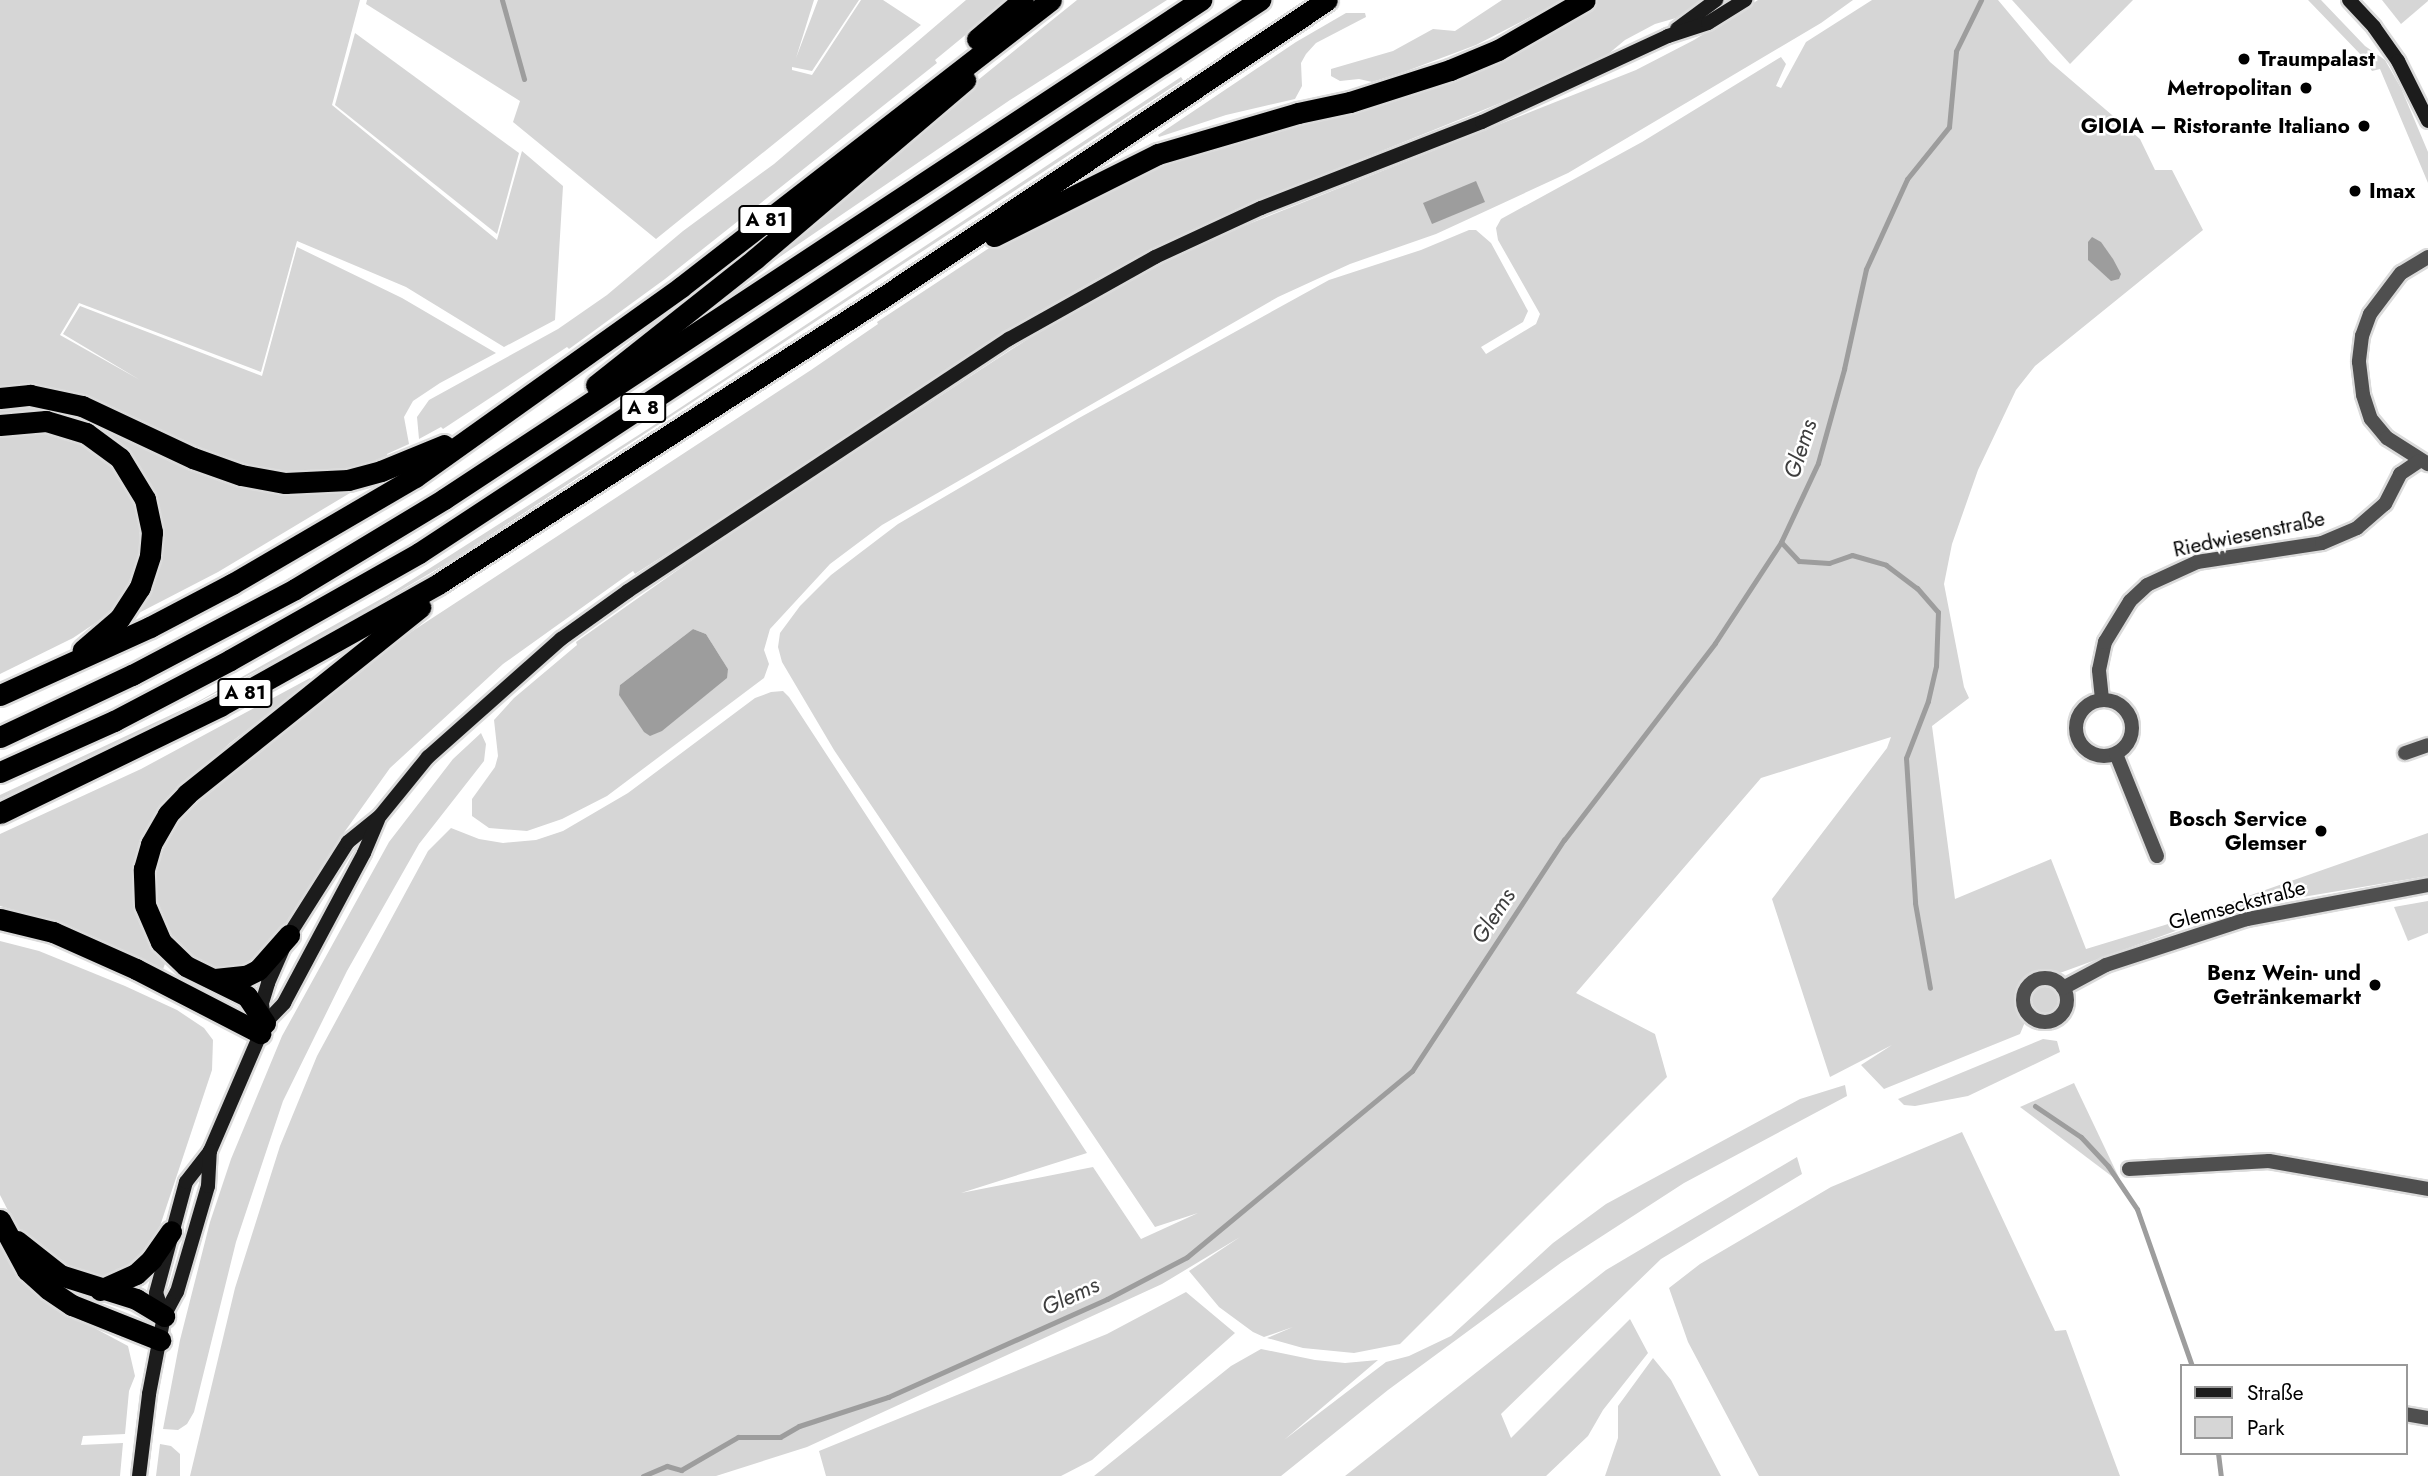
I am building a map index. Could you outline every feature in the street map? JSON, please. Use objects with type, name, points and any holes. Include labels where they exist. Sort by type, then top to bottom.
[{"type":"highway","points":[[934,89],[977,39],[1023,0]]},
{"type":"highway","name":"A 81","points":[[0,695],[150,626],[264,566],[415,477],[681,287],[1051,0]]},
{"type":"highway","name":"A 8","points":[[0,737],[132,674],[295,589],[486,471],[1201,0]]},
{"type":"highway","name":"A 8","points":[[0,772],[114,720],[219,666],[419,553],[1261,0]]},
{"type":"highway","name":"A 81","points":[[0,813],[220,706],[395,610],[888,294],[1327,0]]},
{"type":"highway","points":[[888,294],[1067,197],[1158,154],[1298,113],[1350,102],[1450,70],[1498,50],[1585,0]]},
{"type":"highway","points":[[486,471],[755,259],[961,85],[1000,38]]},
{"type":"highway","points":[[0,398],[30,395],[82,406],[202,461],[241,475],[285,483],[326,483],[381,471],[482,429]]},
{"type":"highway","points":[[0,425],[46,421],[72,427],[96,438],[128,469],[148,509],[152,532],[150,556],[132,602],[118,619],[59,669]]},
{"type":"highway","points":[[262,1028],[247,996],[178,961],[166,949],[149,916],[144,869],[151,844],[161,824],[177,803],[219,766],[481,556]]},
{"type":"highway","points":[[0,919],[53,932],[262,1028]]},
{"type":"highway","points":[[210,979],[233,978],[258,970],[289,935]]},
{"type":"highway","points":[[4,1226],[60,1275],[100,1290],[136,1299],[164,1316]]},
{"type":"highway","points":[[4,1226],[27,1270],[60,1298],[160,1340]]},
{"type":"highway","points":[[100,1290],[136,1274],[151,1260],[171,1231]]},
{"type":"main road","points":[[1668,36],[1716,0]]},
{"type":"main road","points":[[262,1028],[262,1003],[289,935],[348,842],[380,816],[428,757],[561,639],[628,591],[1051,313],[1155,257],[1261,208],[1482,122],[1668,36],[1708,23],[1745,0]]},
{"type":"main road","points":[[2349,0],[2374,27],[2398,61],[2428,121]]},
{"type":"main road","points":[[164,1316],[156,1293],[186,1182],[210,1151],[262,1028],[284,1003],[364,853],[380,816]]},
{"type":"main road","points":[[139,1476],[149,1394],[164,1316],[177,1292],[208,1186],[210,1151]]},
{"type":"street","name":"Riedwiesenstraße","points":[[2102,699],[2099,670],[2105,642],[2130,601],[2147,585],[2162,575],[2197,562],[2322,542],[2357,528],[2385,504],[2400,474],[2423,462],[2387,438],[2371,419],[2363,395],[2359,362],[2362,336],[2370,314],[2401,273],[2428,257]]},
{"type":"street","points":[[2102,699],[2111,700],[2126,709],[2133,726],[2129,743],[2116,754],[2096,755],[2081,744],[2077,735],[2079,715],[2085,707],[2102,699]]},
{"type":"street","points":[[2405,753],[2428,745]]},
{"type":"street","points":[[2116,754],[2157,856]]},
{"type":"street","name":"Glemseckstraße","points":[[2063,988],[2106,965],[2247,919],[2428,885]]},
{"type":"street","points":[[2129,1169],[2269,1161],[2428,1189]]},
{"type":"street","points":[[2407,1414],[2428,1418]]},
{"type":"green space","points":[[0,0],[360,0],[332,105],[497,240],[522,151],[563,186],[555,320],[504,347],[406,287],[297,241],[261,372],[79,303],[60,335],[140,380],[63,334],[80,306],[262,376],[297,247],[402,298],[496,353],[413,401],[404,417],[409,444],[387,454],[388,457],[347,471],[284,473],[240,464],[0,390]]},
{"type":"green space","points":[[367,0],[814,0],[796,58],[818,0],[859,0],[812,71],[792,67],[792,70],[812,75],[861,0],[883,0],[921,25],[656,239],[513,122],[520,101],[366,4]]},
{"type":"green space","points":[[966,0],[1008,0],[935,60],[937,63],[665,279],[569,349],[567,347],[443,429],[441,427],[419,439],[417,417],[429,400],[558,329],[607,295],[683,231],[774,164]]},
{"type":"green space","points":[[1077,0],[1167,0],[1010,100],[737,286],[879,160]]},
{"type":"green space","points":[[1502,0],[1563,0],[1476,45],[1404,72],[1372,82],[1359,79],[1340,81],[1331,76],[1331,69],[1393,51],[1433,29],[1455,31]]},
{"type":"green space","points":[[1598,0],[1707,0],[1676,18],[1655,24],[1625,40],[1607,55],[1550,83],[1235,210],[1104,275],[1010,328],[709,527],[635,574],[633,571],[503,664],[390,768],[343,834],[283,933],[251,966],[208,970],[175,947],[156,914],[152,875],[162,840],[187,805],[352,674],[414,630],[811,370],[878,324],[877,322],[1015,231],[1121,176],[1578,14]]},
{"type":"green space","points":[[1758,0],[1853,0],[1821,23],[1568,173],[1436,234],[1350,264],[1278,297],[882,525],[830,564],[770,629],[764,650],[769,664],[764,678],[607,796],[562,819],[527,831],[489,828],[472,816],[472,799],[495,767],[498,756],[494,720],[514,698],[577,645],[576,642],[740,526],[1057,320],[1173,258],[1236,229],[1636,70],[1694,40]],"holes":[[[693,629],[706,634],[728,669],[620,685]]]},
{"type":"green space","points":[[1872,0],[1998,0],[2050,62],[2140,139],[2155,170],[2172,170],[2203,230],[2035,366],[2016,390],[1978,470],[1952,544],[1944,584],[1964,687],[1969,698],[1932,726],[1955,899],[2051,859],[2086,949],[2178,921],[2181,929],[2057,974],[2044,973],[2031,977],[2021,989],[2020,1009],[2025,1022],[2020,1034],[1884,1089],[1861,1065],[1892,1045],[1830,1077],[1772,899],[1887,748],[1891,737],[1761,778],[1576,993],[1655,1034],[1667,1077],[1400,1344],[1354,1353],[1303,1348],[1267,1338],[1293,1327],[1264,1337],[1253,1332],[1219,1307],[1189,1271],[1240,1237],[1162,1284],[807,1447],[716,1476],[190,1476],[235,1288],[280,1146],[317,1056],[428,851],[451,828],[479,839],[503,843],[536,840],[563,831],[628,793],[755,698],[771,692],[783,691],[789,697],[1087,1153],[961,1193],[1093,1167],[1141,1239],[1198,1213],[1155,1227],[834,750],[782,662],[778,647],[780,633],[800,606],[831,575],[898,524],[1079,418],[1329,280],[1421,250],[1469,230],[1476,230],[1491,243],[1528,311],[1523,322],[1481,347],[1486,354],[1536,324],[1540,314],[1498,240],[1496,228],[1501,219],[1642,142],[1781,57],[1786,64],[1776,86],[1781,88],[1806,42]]},
{"type":"green space","points":[[2012,0],[2133,0],[2070,64]]},
{"type":"green space","points":[[2308,0],[2321,0],[2365,46],[2385,60],[2401,88],[2428,152],[2428,183],[2380,69],[2372,71],[2363,57]]},
{"type":"green space","points":[[2382,0],[2428,0],[2428,1],[2401,24]]},
{"type":"green space","points":[[1346,13],[1365,13],[1366,17],[1316,43],[1306,54],[1301,63],[1302,86],[1295,99],[1226,115],[1159,137],[1158,135],[1296,42]]},
{"type":"green space","points":[[355,33],[519,153],[497,234],[335,105]]},
{"type":"green space","points":[[1181,77],[1183,80],[451,561],[324,635],[109,750],[0,799],[0,795],[190,706],[388,595],[648,429]]},
{"type":"green space","points":[[28,405],[69,412],[281,492],[350,490],[350,493],[218,572],[133,616],[155,503],[147,480],[122,446],[93,426],[69,416],[42,411],[0,416],[0,408]]},
{"type":"green space","points":[[26,428],[72,435],[110,458],[136,502],[141,546],[133,579],[112,612],[73,638],[0,674],[0,432]]},
{"type":"green space","points":[[310,678],[312,681],[230,743],[183,786],[143,846],[166,961],[162,972],[56,922],[0,906],[0,834],[141,769]]},
{"type":"green space","points":[[481,733],[486,744],[484,761],[419,844],[347,971],[283,1101],[236,1242],[194,1412],[187,1424],[178,1430],[163,1429],[180,1340],[210,1222],[231,1159],[282,1036],[389,842],[453,759]]},
{"type":"green space","points":[[2428,833],[2428,876],[2267,903],[2182,927],[2180,920]]},
{"type":"green space","points":[[2428,901],[2428,933],[2408,941],[2394,907]]},
{"type":"green space","points":[[0,941],[39,951],[177,1010],[204,1028],[213,1040],[212,1070],[155,1241],[146,1256],[109,1278],[77,1275],[20,1234],[0,1195]]},
{"type":"green space","points":[[2045,987],[2054,991],[2058,1000],[2054,1009],[2045,1013],[2036,1009],[2032,1000],[2036,991]]},
{"type":"green space","points":[[2043,1039],[2057,1041],[2060,1052],[1968,1096],[1915,1106],[1904,1105],[1898,1099]]},
{"type":"green space","points":[[2074,1083],[2122,1184],[2020,1107]]},
{"type":"green space","points":[[1845,1085],[1847,1096],[1684,1183],[1562,1262],[1388,1390],[1281,1476],[1094,1476],[1231,1366],[1261,1349],[1345,1363],[1378,1360],[1284,1440],[1386,1362],[1409,1356],[1451,1336],[1553,1243],[1606,1204],[1800,1099]]},
{"type":"green space","points":[[1962,1132],[2055,1331],[2066,1330],[2120,1476],[1759,1476],[1688,1342],[1669,1288],[1700,1264],[1831,1187]]},
{"type":"green space","points":[[1797,1157],[1802,1174],[1661,1259],[1501,1414],[1511,1438],[1630,1319],[1648,1353],[1603,1410],[1588,1436],[1546,1476],[1345,1476],[1606,1270]]},
{"type":"green space","points":[[0,1246],[17,1274],[46,1302],[128,1346],[135,1376],[129,1391],[125,1434],[83,1436],[81,1445],[123,1443],[120,1476],[0,1476]]},
{"type":"green space","points":[[1186,1292],[1235,1333],[1092,1460],[1061,1476],[826,1476],[819,1451],[1107,1334]]},
{"type":"green space","points":[[1653,1358],[1671,1380],[1721,1476],[1605,1476],[1618,1438],[1618,1406]]},
{"type":"green space","points":[[160,1444],[171,1446],[180,1454],[180,1476],[156,1476]]},
{"type":"shaded area","points":[[1476,181],[1485,202],[1432,224],[1423,203]]},
{"type":"shaded area","points":[[2092,237],[2101,242],[2113,259],[2121,274],[2119,279],[2111,281],[2088,260],[2088,242]]},
{"type":"shaded area","points":[[693,629],[706,634],[728,669],[727,678],[662,731],[650,736],[644,732],[619,695],[620,685]]},
{"type":"waterway","points":[[502,0],[524,79]]},
{"type":"waterway","name":"Glems","points":[[643,1476],[667,1466],[681,1470],[738,1437],[780,1437],[799,1426],[888,1397],[1107,1299],[1187,1257],[1412,1071],[1564,840],[1715,643],[1781,542],[1818,463],[1844,369],[1866,269],[1907,179],[1949,127],[1956,51],[1981,0]]},
{"type":"waterway","points":[[1781,542],[1799,561],[1829,563],[1852,555],[1886,565],[1917,588],[1938,612],[1936,666],[1928,701],[1906,758],[1915,903],[1930,988]]},
{"type":"waterway","points":[[2035,1106],[2081,1137],[2108,1166],[2137,1209],[2191,1364]]},
{"type":"waterway","points":[[2218,1455],[2221,1476]]},
{"type":"place","name":"Traumpalast","points":[[2244,59]]},
{"type":"place","name":"Metropolitan","points":[[2306,88]]},
{"type":"place","name":"GIOIA – Ristorante Italiano","points":[[2364,126]]},
{"type":"place","name":"Imax","points":[[2355,191]]},
{"type":"place","name":"Bosch Service Glemser","points":[[2321,831]]},
{"type":"place","name":"Benz Wein- und Getränkemarkt","points":[[2375,985]]}]
